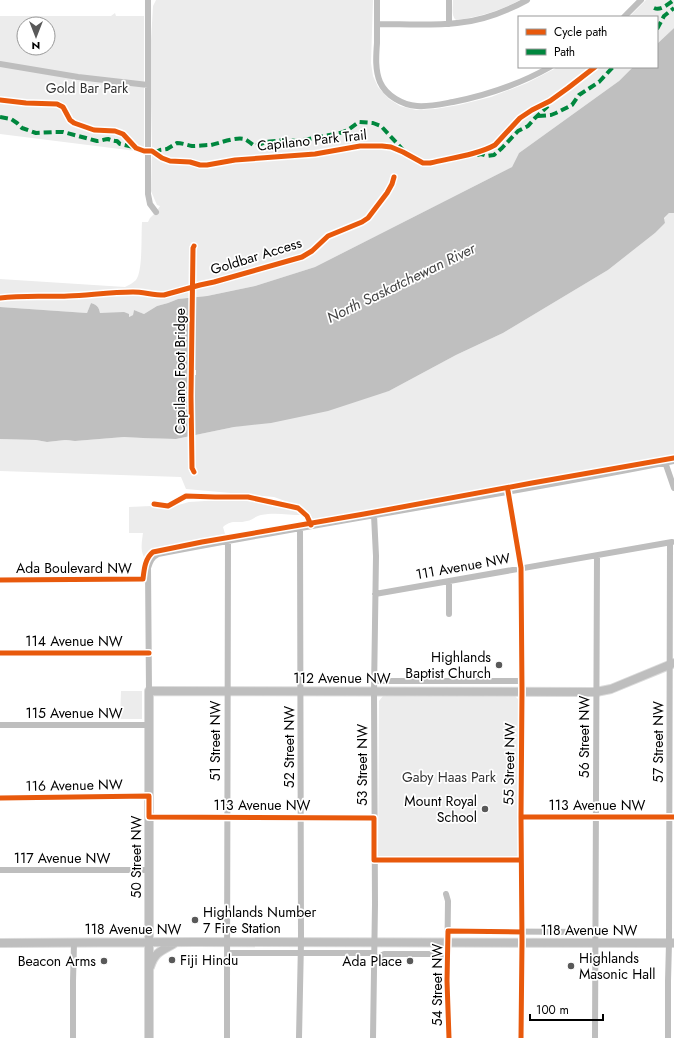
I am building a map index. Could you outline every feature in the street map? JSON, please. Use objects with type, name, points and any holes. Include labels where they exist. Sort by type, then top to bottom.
[{"type":"main road","name":"112 Avenue NW","points":[[149,690],[596,692],[611,689],[672,664]]},
{"type":"main road","name":"50 Street NW","points":[[149,690],[149,1038]]},
{"type":"main road","name":"118 Avenue NW","points":[[0,942],[672,943]]},
{"type":"main road","points":[[149,971],[153,958],[156,954],[177,942]]},
{"type":"street","points":[[148,0],[148,194],[150,204],[156,212]]},
{"type":"street","points":[[148,12],[152,0]]},
{"type":"street","points":[[377,0],[376,62],[378,73],[381,83],[390,95],[399,101],[410,105],[422,106],[462,100],[521,82],[548,68]]},
{"type":"street","points":[[449,0],[449,24]]},
{"type":"street","points":[[377,24],[449,24],[476,20],[496,15],[527,0]]},
{"type":"street","points":[[625,16],[641,0]]},
{"type":"street","points":[[0,64],[78,77],[148,85]]},
{"type":"street","points":[[228,540],[674,461]]},
{"type":"street","points":[[666,462],[674,488]]},
{"type":"street","name":"55 Street NW","points":[[508,491],[521,568],[521,1038]]},
{"type":"street","points":[[154,504],[168,506],[186,496],[248,497],[298,508],[306,516],[311,526]]},
{"type":"street","name":"53 Street NW","points":[[373,1038],[375,942],[374,681],[376,556],[374,515]]},
{"type":"street","name":"52 Street NW","points":[[299,1038],[301,953],[300,528]]},
{"type":"street","name":"50 Street NW","points":[[149,690],[148,568],[150,561],[153,556],[158,554],[228,540]]},
{"type":"street","name":"51 Street NW","points":[[227,1038],[228,540]]},
{"type":"street","name":"111 Avenue NW","points":[[375,594],[672,542]]},
{"type":"street","name":"57 Street NW","points":[[668,1038],[668,981],[672,943],[672,542]]},
{"type":"street","name":"56 Street NW","points":[[595,1038],[597,556]]},
{"type":"street","name":"Ada Boulevard NW","points":[[0,580],[148,579]]},
{"type":"street","points":[[449,581],[449,614]]},
{"type":"street","name":"114 Avenue NW","points":[[0,653],[149,653]]},
{"type":"street","name":"112 Avenue NW","points":[[374,681],[522,681]]},
{"type":"street","name":"115 Avenue NW","points":[[0,725],[149,725]]},
{"type":"street","name":"116 Avenue NW","points":[[0,798],[149,796]]},
{"type":"street","name":"113 Avenue NW","points":[[521,816],[672,817]]},
{"type":"street","name":"113 Avenue NW","points":[[149,817],[374,818]]},
{"type":"street","name":"117 Avenue NW","points":[[0,870],[149,870]]},
{"type":"street","name":"54 Street NW","points":[[446,894],[448,901],[449,1038]]},
{"type":"street","name":"118 Avenue NW","points":[[448,932],[595,932]]},
{"type":"street","points":[[73,1038],[74,942]]},
{"type":"street","points":[[227,953],[301,953],[374,955],[379,957],[384,954],[437,954],[440,956],[448,956]]},
{"type":"green space","points":[[156,0],[373,0],[371,63],[373,76],[378,87],[389,99],[400,106],[416,110],[435,109],[459,105],[491,97],[527,83],[556,68],[632,68],[619,81],[519,153],[512,167],[315,267],[255,286],[207,296],[178,299],[157,306],[144,314],[134,310],[133,315],[129,317],[115,313],[100,313],[97,306],[91,303],[87,313],[0,307],[0,279],[125,287],[136,280],[141,261],[142,222],[148,222],[160,206],[157,205],[151,191],[152,148],[150,58],[153,6]]},
{"type":"green space","points":[[453,0],[520,0],[489,13],[456,20],[453,14]]},
{"type":"green space","points":[[646,0],[674,0],[674,28],[658,43],[658,16],[630,16]]},
{"type":"green space","name":"Gold Bar Park","points":[[115,13],[116,16],[144,16],[144,152],[0,134],[0,16],[16,16],[16,56],[56,56],[56,16],[111,16]]},
{"type":"green space","points":[[669,213],[674,213],[674,456],[573,474],[540,482],[509,486],[312,522],[308,512],[299,506],[274,497],[186,489],[181,477],[0,471],[0,439],[36,440],[47,442],[124,437],[176,439],[389,391],[456,355],[503,333],[608,270],[655,233],[665,223],[664,219]]},
{"type":"green space","points":[[221,500],[263,502],[295,510],[302,513],[302,515],[266,514],[243,522],[232,522],[223,527],[225,534],[152,549],[151,552],[144,557],[142,548],[143,533],[129,533],[129,507],[151,506],[164,509],[189,502]]},
{"type":"green space","points":[[121,691],[142,691],[142,719],[120,719]]},
{"type":"green space","name":"Gaby Haas Park","points":[[383,696],[515,696],[520,701],[519,858],[378,858],[379,701]]},
{"type":"water","name":"North Saskatchewan River","points":[[674,28],[674,213],[669,213],[664,218],[665,223],[655,233],[608,270],[503,333],[456,355],[389,391],[328,411],[271,423],[234,427],[176,439],[124,437],[47,442],[36,440],[0,439],[0,307],[87,313],[91,303],[97,306],[100,313],[124,312],[129,314],[129,317],[133,315],[134,310],[144,314],[157,306],[178,299],[207,296],[255,286],[315,267],[512,167],[519,153],[619,81],[632,68],[658,68],[658,43]]},
{"type":"pier","points":[[195,295],[196,324],[194,324],[194,370],[196,370],[196,375],[194,375],[194,437],[190,438],[191,375],[188,374],[188,370],[190,370],[190,324],[188,323],[188,319],[190,318],[191,296]]},
{"type":"marked path","points":[[654,8],[662,8],[674,0]]},
{"type":"marked path","points":[[658,27],[664,16],[674,8]]},
{"type":"marked path","points":[[538,116],[551,115],[572,105],[579,95],[599,82],[612,68]]},
{"type":"marked path","points":[[477,155],[494,155],[518,131],[528,126],[548,106]]},
{"type":"marked path","points":[[0,117],[11,119],[22,128],[36,133],[63,132],[97,141],[108,139],[117,141],[120,144],[134,147]]},
{"type":"marked path","points":[[154,153],[167,149],[177,143],[192,146],[211,145],[232,139],[240,139],[245,140],[255,146],[266,142],[284,140],[298,141],[340,133],[348,130],[359,122],[373,123],[381,126],[404,151]]},
{"type":"cycle path","name":"Capilano Park Trail","points":[[0,100],[57,104],[63,107],[70,120],[74,123],[94,130],[115,131],[123,134],[136,148],[144,151],[152,151],[162,158],[170,161],[207,165],[235,160],[315,154],[360,146],[382,146],[391,147],[423,163],[430,163],[472,154],[495,145],[520,118],[550,101],[594,68]]},
{"type":"cycle path","name":"Goldbar Access","points":[[0,298],[26,296],[68,296],[125,292],[164,295],[302,257],[312,251],[328,236],[368,218],[387,193],[394,177]]},
{"type":"cycle path","name":"Capilano Foot Bridge","points":[[194,246],[191,396],[192,468],[194,472]]},
{"type":"cycle path","points":[[0,580],[143,579],[144,568],[148,557],[153,552],[674,458]]},
{"type":"cycle path","points":[[508,491],[521,568],[521,1038]]},
{"type":"cycle path","points":[[154,504],[168,506],[186,496],[248,497],[298,508],[307,516],[311,525]]},
{"type":"cycle path","points":[[0,653],[149,653]]},
{"type":"cycle path","points":[[0,798],[149,796],[149,817],[374,818],[374,860],[521,860]]},
{"type":"cycle path","points":[[521,817],[674,817]]},
{"type":"cycle path","points":[[449,1038],[447,981],[448,931],[522,932]]},
{"type":"place","name":"Highlands Baptist Church","points":[[499,665]]},
{"type":"place","name":"Mount Royal School","points":[[485,809]]},
{"type":"place","name":"Highlands Number 7 Fire Station","points":[[195,920]]},
{"type":"place","name":"Fiji Hindu","points":[[172,960]]},
{"type":"place","name":"Beacon Arms","points":[[104,961]]},
{"type":"place","name":"Ada Place","points":[[410,961]]},
{"type":"place","name":"Highlands Masonic Hall","points":[[571,966]]}]
